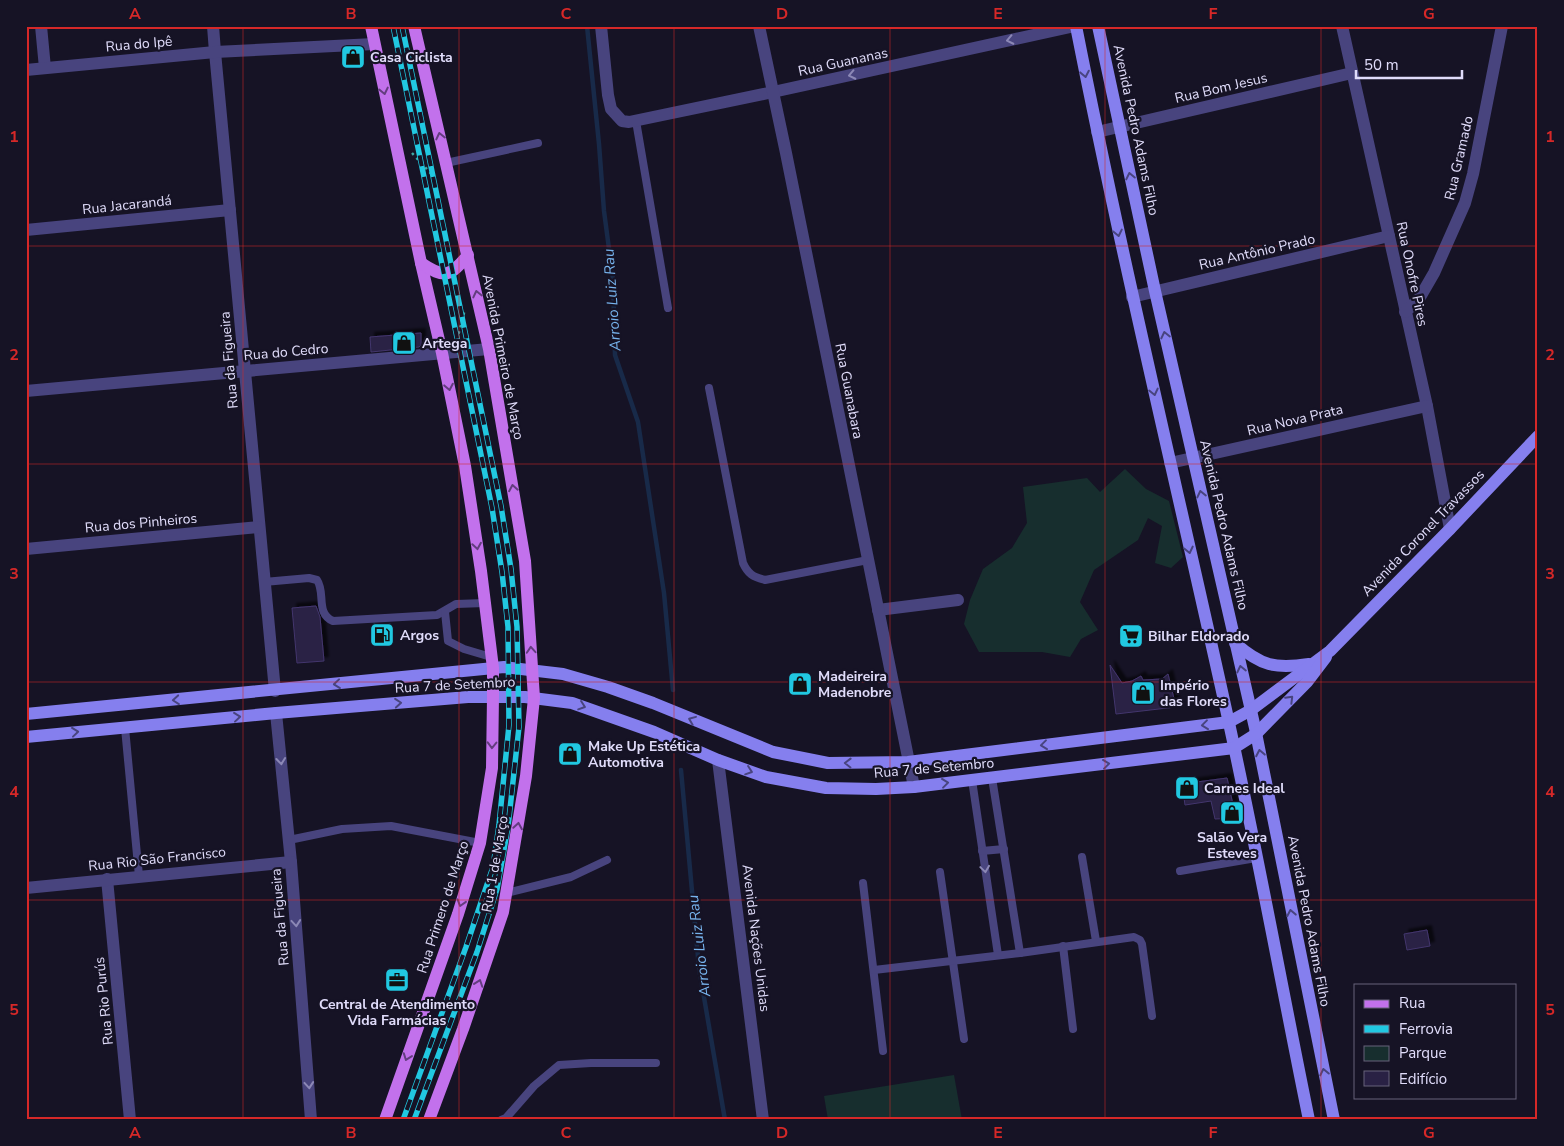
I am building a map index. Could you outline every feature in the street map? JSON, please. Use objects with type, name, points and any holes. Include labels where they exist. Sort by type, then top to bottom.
[{"type":"main road","points":[[370,26],[465,466],[485,603],[492,662],[493,696]]},
{"type":"main road","name":"Avenida Primeiro de Março","points":[[414,26],[489,349],[525,561],[534,698]]},
{"type":"main road","points":[[1075,26],[1132,297],[1229,722],[1309,1120]]},
{"type":"main road","name":"Avenida Pedro Adams Filho","points":[[1098,26],[1155,291],[1256,734],[1334,1120]]},
{"type":"main road","points":[[421,263],[435,272],[449,273],[456,270],[468,255]]},
{"type":"main road","name":"Avenida Coronel Travassos","points":[[1250,710],[1330,650],[1450,529],[1538,436]]},
{"type":"main road","points":[[1236,643],[1251,657],[1266,664],[1294,666],[1312,664]]},
{"type":"main road","name":"Avenida Coronel Travassos","points":[[1256,734],[1307,682],[1330,650]]},
{"type":"main road","name":"Rua 7 de Setembro","points":[[26,714],[275,691],[492,662],[504,667],[563,674],[608,687],[653,703],[773,752],[828,763],[908,762],[1229,722],[1250,710]]},
{"type":"main road","name":"Rua 7 de Setembro","points":[[26,737],[276,713],[493,696],[534,698],[572,703],[654,732],[718,760],[766,777],[826,788],[876,789],[914,787],[1234,748],[1256,734]]},
{"type":"main road","name":"Rua Primero de Março","points":[[385,1120],[458,914],[480,843],[492,768],[493,696]]},
{"type":"main road","name":"Rua 1 de Março","points":[[429,1120],[463,1030],[503,912],[526,776],[534,698]]},
{"type":"street","points":[[41,26],[45,68]]},
{"type":"street","name":"Rua da Figueira","points":[[212,26],[275,691]]},
{"type":"street","name":"Rua Guananas","points":[[601,26],[611,109],[622,121],[636,121],[1075,26]]},
{"type":"street","name":"Rua Guanabara","points":[[759,26],[914,787]]},
{"type":"street","name":"Rua Onofre Pires","points":[[1342,26],[1427,406],[1450,529]]},
{"type":"street","name":"Rua Gramado","points":[[1405,312],[1419,299],[1434,273],[1465,203],[1473,174],[1502,26]]},
{"type":"street","name":"Rua do Ipê","points":[[26,70],[215,52],[374,44]]},
{"type":"street","name":"Rua Bom Jesus","points":[[1096,132],[1120,128],[1352,72]]},
{"type":"street","name":"Rua Jacarandá","points":[[26,230],[230,210]]},
{"type":"street","name":"Rua Antônio Prado","points":[[1132,297],[1389,236]]},
{"type":"street","name":"Rua do Cedro","points":[[26,391],[489,349]]},
{"type":"street","name":"Rua Nova Prata","points":[[1170,463],[1427,406]]},
{"type":"street","name":"Rua dos Pinheiros","points":[[26,549],[259,527]]},
{"type":"street","points":[[878,610],[958,600]]},
{"type":"street","name":"Rua da Figueira","points":[[276,713],[291,862],[311,1120]]},
{"type":"street","name":"Avenida Nações Unidas","points":[[718,760],[763,1120]]},
{"type":"street","name":"Rua Rio São Francisco","points":[[26,888],[291,862]]},
{"type":"street","name":"Rua Rio Purús","points":[[107,879],[130,1120]]},
{"type":"lane","points":[[636,121],[668,308]]},
{"type":"lane","points":[[446,163],[538,143]]},
{"type":"lane","points":[[709,388],[743,563],[746,570],[752,576],[765,580],[868,560]]},
{"type":"lane","points":[[264,582],[309,578],[317,580],[320,585],[322,610],[325,616],[332,621],[437,615],[456,604],[485,603]]},
{"type":"lane","points":[[445,612],[448,641],[492,662]]},
{"type":"lane","points":[[125,728],[139,876]]},
{"type":"lane","points":[[992,778],[1020,953]]},
{"type":"lane","points":[[972,780],[998,955]]},
{"type":"lane","points":[[289,840],[342,829],[391,826],[480,843]]},
{"type":"lane","points":[[982,851],[1004,848]]},
{"type":"lane","points":[[1082,857],[1096,941]]},
{"type":"lane","points":[[1180,872],[1256,858]]},
{"type":"lane","points":[[506,893],[571,877],[608,860]]},
{"type":"lane","points":[[940,872],[964,1039]]},
{"type":"lane","points":[[863,883],[883,1051]]},
{"type":"lane","points":[[874,970],[1020,953],[1134,937],[1140,940],[1142,944],[1152,1016]]},
{"type":"lane","points":[[1064,946],[1073,1029]]},
{"type":"lane","points":[[500,1120],[506,1118],[534,1086],[559,1065],[656,1063]]},
{"type":"green space","points":[[1125,469],[1146,489],[1169,501],[1183,557],[1171,568],[1155,563],[1162,526],[1148,518],[1138,540],[1094,570],[1080,602],[1098,630],[1081,639],[1070,657],[1042,652],[979,652],[964,624],[970,600],[983,569],[1012,548],[1027,523],[1023,487],[1087,478],[1100,492]]},
{"type":"green space","points":[[954,1075],[962,1120],[828,1120],[824,1096]]},
{"type":"building","points":[[421,333],[421,345],[419,347],[371,352],[370,337]]},
{"type":"building","points":[[316,606],[320,617],[324,661],[297,663],[292,608]]},
{"type":"building","name":"Império das Flores","points":[[1110,665],[1122,683],[1132,681],[1141,676],[1143,680],[1162,679],[1168,674],[1176,707],[1116,714]]},
{"type":"building","points":[[1227,778],[1236,818],[1215,819],[1211,801],[1185,805],[1182,784]]},
{"type":"building","points":[[1427,930],[1430,946],[1407,950],[1404,934]]},
{"type":"waterway","name":"Arroio Luiz Rau","points":[[587,26],[604,211],[613,279],[615,355],[638,422],[664,593],[673,690]]},
{"type":"waterway","name":"Arroio Luiz Rau","points":[[681,770],[699,968],[725,1120]]},
{"type":"railway","points":[[393,26],[492,508],[508,627],[509,725],[493,867],[403,1120]]},
{"type":"railway","points":[[402,26],[501,506],[511,569],[517,627],[519,727],[508,827],[497,889],[477,952],[414,1120]]},
{"type":"place","name":"Casa Ciclista","points":[[353,57]]},
{"type":"place","name":"Artega","points":[[404,343]]},
{"type":"place","name":"Argos","points":[[382,635]]},
{"type":"place","name":"Bilhar Eldorado","points":[[1131,636]]},
{"type":"place","name":"Madeireira Madenobre","points":[[800,684]]},
{"type":"place","name":"Império das Flores","points":[[1143,693]]},
{"type":"place","name":"Make Up Estética Automotiva","points":[[570,754]]},
{"type":"place","name":"Carnes Ideal","points":[[1187,788]]},
{"type":"place","name":"Salão Vera Esteves","points":[[1232,813]]},
{"type":"place","name":"Central de Atendimento Vida Farmácias","points":[[397,980]]}]
